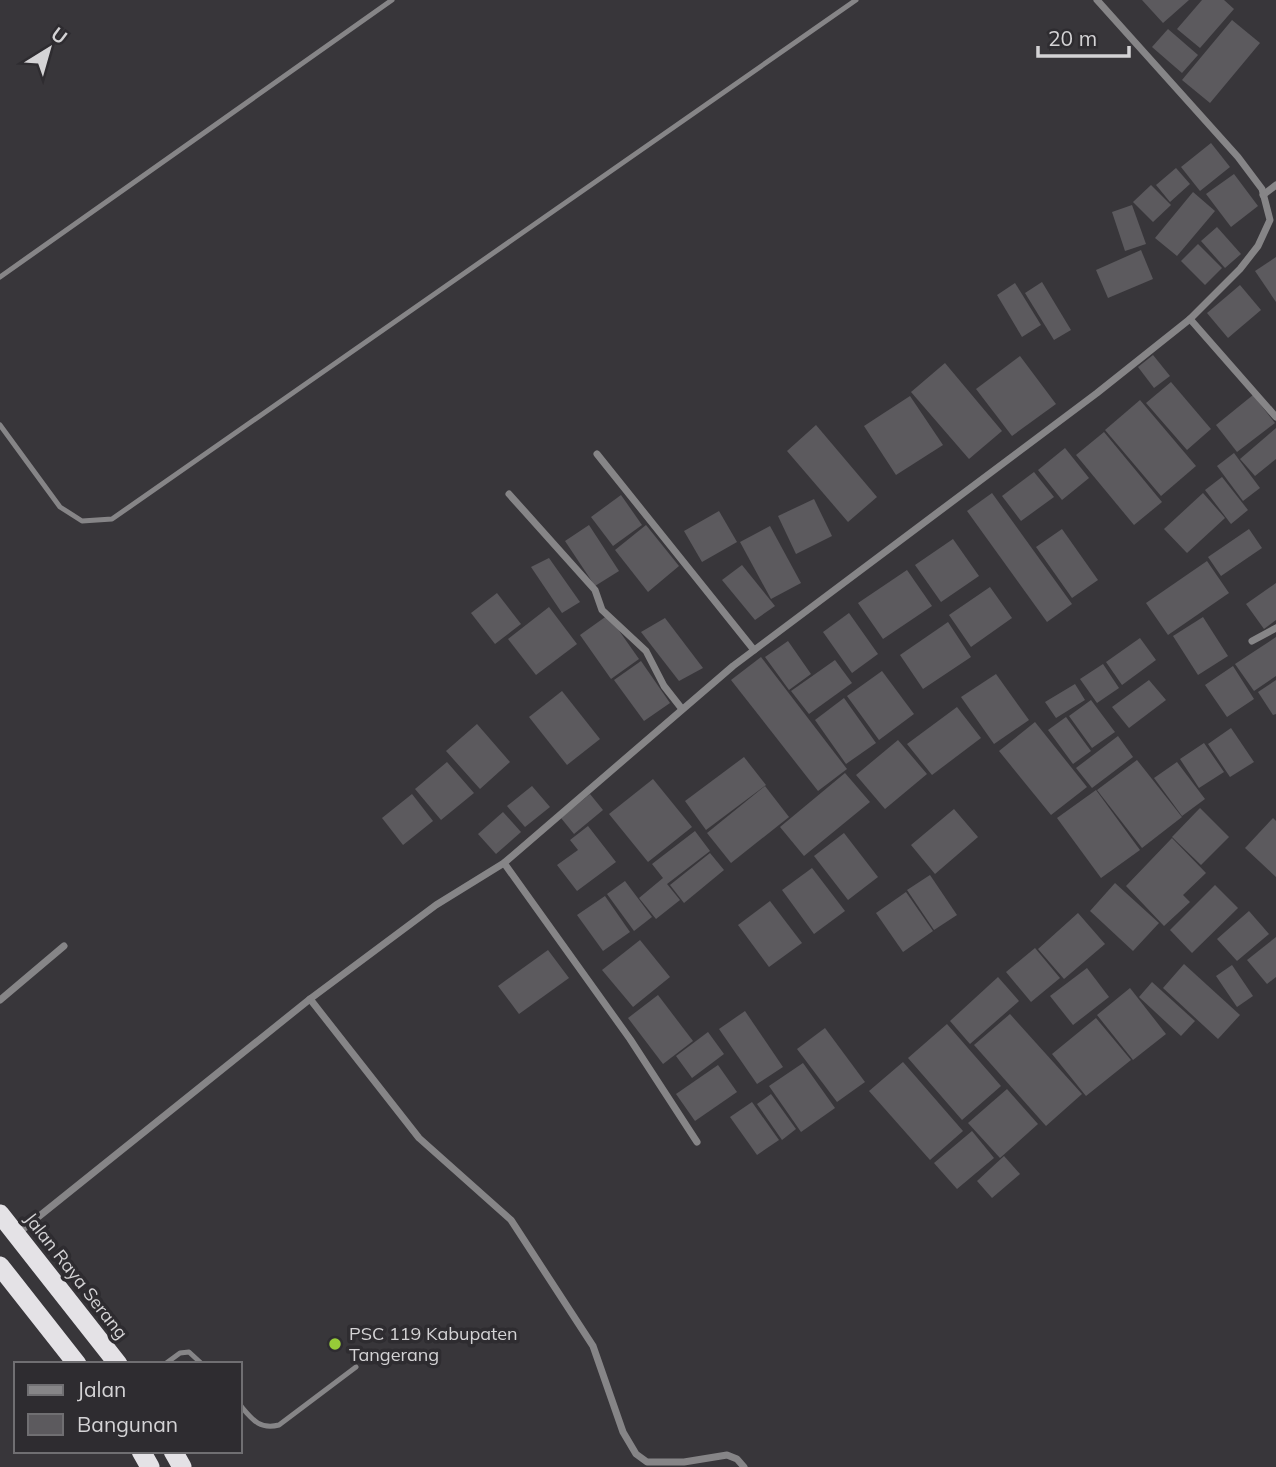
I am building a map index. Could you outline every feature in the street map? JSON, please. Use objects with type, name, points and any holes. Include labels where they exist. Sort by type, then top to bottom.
[{"type":"highway","name":"Jalan Raya Serang","points":[[0,1214],[116,1362]]},
{"type":"highway","points":[[0,1266],[75,1362]]},
{"type":"street","points":[[17,1234],[310,999],[436,905],[504,863],[754,650],[1066,416],[1190,319],[1240,269],[1258,246],[1270,220],[1263,195],[1238,158],[1097,0]]},
{"type":"street","points":[[1263,195],[1276,185]]},
{"type":"street","points":[[1190,319],[1276,417]]},
{"type":"street","points":[[597,454],[754,650]]},
{"type":"street","points":[[509,494],[595,590],[602,610],[646,651],[664,686],[682,709]]},
{"type":"street","points":[[1252,641],[1276,628]]},
{"type":"street","points":[[504,863],[630,1039],[696,1142]]},
{"type":"street","points":[[0,1000],[64,946]]},
{"type":"street","points":[[310,999],[419,1138],[511,1220],[593,1346],[623,1432],[636,1454],[647,1462],[684,1462],[727,1455],[737,1459],[744,1467]]},
{"type":"lane","points":[[0,277],[392,0]]},
{"type":"lane","points":[[0,425],[60,507],[82,521],[112,519],[856,0]]},
{"type":"lane","points":[[168,1362],[180,1353],[189,1352],[200,1362]]},
{"type":"lane","points":[[242,1407],[256,1423],[267,1428],[279,1425],[356,1367]]},
{"type":"building","points":[[1142,0],[1189,0],[1163,23]]},
{"type":"building","points":[[1202,0],[1224,0],[1234,9],[1200,48],[1177,29]]},
{"type":"building","points":[[1232,20],[1260,43],[1210,103],[1182,80]]},
{"type":"building","points":[[1168,29],[1198,55],[1182,73],[1152,47]]},
{"type":"building","points":[[1211,143],[1230,167],[1200,191],[1181,167]]},
{"type":"building","points":[[1176,168],[1190,184],[1170,202],[1156,185]]},
{"type":"building","points":[[1234,174],[1258,206],[1231,227],[1206,194]]},
{"type":"building","points":[[1151,185],[1171,205],[1153,222],[1133,202]]},
{"type":"building","points":[[1193,192],[1215,211],[1177,256],[1155,238]]},
{"type":"building","points":[[1132,205],[1146,244],[1125,251],[1112,212]]},
{"type":"building","points":[[1217,227],[1241,254],[1225,268],[1201,241]]},
{"type":"building","points":[[1198,244],[1222,268],[1205,285],[1181,261]]},
{"type":"building","points":[[1141,250],[1153,279],[1108,298],[1096,270]]},
{"type":"building","points":[[1276,257],[1276,302],[1255,271]]},
{"type":"building","points":[[1042,282],[1071,330],[1054,340],[1025,293]]},
{"type":"building","points":[[1015,283],[1041,325],[1022,337],[997,295]]},
{"type":"building","points":[[1240,285],[1261,310],[1228,338],[1207,313]]},
{"type":"building","points":[[1153,355],[1170,376],[1154,388],[1138,367]]},
{"type":"building","points":[[1020,356],[1056,404],[1012,436],[976,389]]},
{"type":"building","points":[[945,363],[1002,431],[969,459],[911,392]]},
{"type":"building","points":[[1171,382],[1211,429],[1187,450],[1146,403]]},
{"type":"building","points":[[1253,395],[1275,423],[1237,452],[1216,425]]},
{"type":"building","points":[[910,396],[943,445],[896,475],[864,426]]},
{"type":"building","points":[[1140,400],[1196,466],[1161,496],[1105,430]]},
{"type":"building","points":[[816,425],[877,497],[848,522],[787,451]]},
{"type":"building","points":[[1276,428],[1276,459],[1255,476],[1240,459]]},
{"type":"building","points":[[1104,432],[1162,502],[1134,525],[1076,455]]},
{"type":"building","points":[[1065,448],[1089,478],[1062,500],[1038,470]]},
{"type":"building","points":[[1234,453],[1260,488],[1243,501],[1217,466]]},
{"type":"building","points":[[1034,472],[1054,497],[1021,521],[1002,496]]},
{"type":"building","points":[[1222,477],[1248,510],[1231,524],[1205,490]]},
{"type":"building","points":[[992,493],[1072,604],[1047,622],[967,511]]},
{"type":"building","points":[[1203,493],[1225,518],[1187,553],[1164,529]]},
{"type":"building","points":[[621,495],[642,525],[613,546],[591,517]]},
{"type":"building","points":[[814,499],[832,536],[796,554],[778,516]]},
{"type":"building","points":[[719,511],[737,542],[702,562],[684,531]]},
{"type":"building","points":[[589,525],[619,571],[595,586],[565,541]]},
{"type":"building","points":[[646,525],[679,566],[648,592],[615,550]]},
{"type":"building","points":[[770,526],[801,583],[771,599],[740,542]]},
{"type":"building","points":[[1062,529],[1098,580],[1072,598],[1036,547]]},
{"type":"building","points":[[1249,529],[1262,548],[1221,576],[1208,557]]},
{"type":"building","points":[[953,539],[979,576],[941,602],[915,565]]},
{"type":"building","points":[[549,558],[580,602],[562,613],[531,567]]},
{"type":"building","points":[[1207,561],[1229,593],[1168,635],[1146,603]]},
{"type":"building","points":[[742,565],[775,606],[755,620],[722,580]]},
{"type":"building","points":[[907,570],[932,606],[883,639],[858,603]]},
{"type":"building","points":[[1276,583],[1276,620],[1264,629],[1246,604]]},
{"type":"building","points":[[990,587],[1012,618],[971,647],[949,615]]},
{"type":"building","points":[[497,593],[521,624],[495,644],[471,613]]},
{"type":"building","points":[[549,607],[577,644],[536,675],[508,639]]},
{"type":"building","points":[[849,613],[878,654],[852,673],[823,632]]},
{"type":"building","points":[[608,615],[639,659],[611,679],[580,635]]},
{"type":"building","points":[[1203,617],[1228,656],[1198,675],[1173,636]]},
{"type":"building","points":[[665,618],[703,668],[679,681],[641,632]]},
{"type":"building","points":[[948,622],[971,657],[923,689],[900,655]]},
{"type":"building","points":[[1276,637],[1276,676],[1254,691],[1235,664]]},
{"type":"building","points":[[1140,638],[1156,660],[1122,685],[1106,662]]},
{"type":"building","points":[[788,641],[811,674],[789,690],[765,657]]},
{"type":"building","points":[[761,657],[847,769],[818,791],[731,680]]},
{"type":"building","points":[[835,660],[852,683],[809,714],[791,691]]},
{"type":"building","points":[[641,661],[670,703],[644,721],[614,680]]},
{"type":"building","points":[[1103,664],[1119,688],[1097,703],[1080,679]]},
{"type":"building","points":[[1233,666],[1254,699],[1227,717],[1205,685]]},
{"type":"building","points":[[882,671],[914,714],[879,740],[847,696]]},
{"type":"building","points":[[996,674],[1029,720],[994,744],[961,697]]},
{"type":"building","points":[[1149,680],[1166,700],[1129,728],[1112,707]]},
{"type":"building","points":[[1276,680],[1276,714],[1273,715],[1258,692]]},
{"type":"building","points":[[1075,684],[1085,700],[1056,718],[1045,702]]},
{"type":"building","points":[[562,691],[600,739],[567,765],[529,717]]},
{"type":"building","points":[[844,698],[876,743],[846,764],[815,720]]},
{"type":"building","points":[[1091,700],[1115,732],[1092,748],[1069,716]]},
{"type":"building","points":[[957,707],[981,738],[932,775],[907,744]]},
{"type":"building","points":[[1066,717],[1091,751],[1073,764],[1048,730]]},
{"type":"building","points":[[1035,722],[1087,787],[1051,815],[999,751]]},
{"type":"building","points":[[477,724],[510,762],[480,789],[446,751]]},
{"type":"building","points":[[1231,728],[1254,762],[1230,777],[1208,744]]},
{"type":"building","points":[[1118,736],[1133,757],[1092,788],[1076,768]]},
{"type":"building","points":[[898,740],[927,774],[885,809],[856,775]]},
{"type":"building","points":[[1204,743],[1224,772],[1199,788],[1180,759]]},
{"type":"building","points":[[744,757],[766,785],[706,830],[685,801]]},
{"type":"building","points":[[1137,760],[1182,817],[1142,848],[1097,790]]},
{"type":"building","points":[[447,762],[474,793],[441,820],[415,789]]},
{"type":"building","points":[[1177,762],[1205,799],[1182,816],[1154,778]]},
{"type":"building","points":[[845,773],[870,802],[804,856],[780,827]]},
{"type":"building","points":[[653,779],[692,827],[648,862],[609,814]]},
{"type":"building","points":[[532,786],[550,807],[525,827],[507,806]]},
{"type":"building","points":[[765,786],[789,817],[731,863],[707,833]]},
{"type":"building","points":[[1096,790],[1140,850],[1101,878],[1057,818]]},
{"type":"building","points":[[412,794],[433,821],[403,845],[382,818]]},
{"type":"building","points":[[590,794],[603,810],[574,834],[561,818]]},
{"type":"building","points":[[1200,808],[1229,837],[1201,865],[1172,837]]},
{"type":"building","points":[[954,809],[978,837],[935,874],[911,845]]},
{"type":"building","points":[[503,812],[521,832],[496,854],[478,834]]},
{"type":"building","points":[[1273,818],[1276,821],[1276,877],[1245,848]]},
{"type":"building","points":[[588,826],[616,862],[577,891],[557,865],[578,850],[570,840]]},
{"type":"building","points":[[695,831],[710,851],[667,884],[680,900],[656,919],[639,898],[663,878],[652,864]]},
{"type":"building","points":[[844,833],[878,877],[848,900],[814,856]]},
{"type":"building","points":[[1172,838],[1206,873],[1183,895],[1190,902],[1164,926],[1126,886]]},
{"type":"building","points":[[710,853],[724,870],[684,903],[670,885]]},
{"type":"building","points":[[812,868],[845,911],[814,934],[782,890]]},
{"type":"building","points":[[930,875],[957,915],[934,930],[907,890]]},
{"type":"building","points":[[625,881],[652,917],[634,931],[607,894]]},
{"type":"building","points":[[1115,883],[1159,923],[1133,951],[1090,911]]},
{"type":"building","points":[[1215,885],[1238,908],[1192,953],[1170,930]]},
{"type":"building","points":[[906,892],[933,931],[903,952],[876,913]]},
{"type":"building","points":[[605,896],[630,932],[603,951],[577,915]]},
{"type":"building","points":[[770,901],[802,943],[769,967],[738,925]]},
{"type":"building","points":[[1249,911],[1269,934],[1237,961],[1217,939]]},
{"type":"building","points":[[1078,913],[1105,944],[1064,979],[1038,949]]},
{"type":"building","points":[[1276,937],[1276,977],[1267,984],[1247,960]]},
{"type":"building","points":[[640,940],[670,977],[633,1007],[602,970]]},
{"type":"building","points":[[1035,948],[1060,978],[1031,1002],[1006,972]]},
{"type":"building","points":[[548,950],[569,978],[519,1014],[498,986]]},
{"type":"building","points":[[1184,964],[1240,1015],[1218,1039],[1163,988]]},
{"type":"building","points":[[1232,965],[1253,996],[1237,1007],[1216,976]]},
{"type":"building","points":[[1087,968],[1109,997],[1073,1025],[1050,996]]},
{"type":"building","points":[[998,977],[1019,1001],[970,1044],[950,1021]]},
{"type":"building","points":[[1152,982],[1195,1021],[1181,1036],[1139,997]]},
{"type":"building","points":[[1130,988],[1166,1034],[1133,1060],[1097,1015]]},
{"type":"building","points":[[658,995],[693,1041],[663,1064],[628,1018]]},
{"type":"building","points":[[745,1011],[783,1067],[757,1084],[719,1029]]},
{"type":"building","points":[[1010,1014],[1082,1094],[1046,1126],[974,1045]]},
{"type":"building","points":[[1096,1018],[1131,1060],[1086,1096],[1052,1054]]},
{"type":"building","points":[[947,1024],[1001,1086],[962,1120],[908,1058]]},
{"type":"building","points":[[825,1028],[865,1082],[837,1102],[797,1049]]},
{"type":"building","points":[[708,1032],[724,1054],[692,1078],[676,1056]]},
{"type":"building","points":[[903,1062],[963,1131],[930,1160],[869,1091]]},
{"type":"building","points":[[803,1063],[835,1108],[801,1132],[769,1086]]},
{"type":"building","points":[[718,1065],[737,1092],[695,1121],[676,1094]]},
{"type":"building","points":[[1007,1089],[1038,1124],[1000,1158],[968,1123]]},
{"type":"building","points":[[771,1094],[796,1129],[782,1140],[757,1104]]},
{"type":"building","points":[[752,1102],[779,1140],[757,1155],[730,1117]]},
{"type":"building","points":[[972,1131],[994,1158],[957,1189],[934,1163]]},
{"type":"building","points":[[1004,1156],[1020,1174],[992,1198],[977,1181]]},
{"type":"place","name":"PSC 119 Kabupaten Tangerang","points":[[335,1344]]}]
